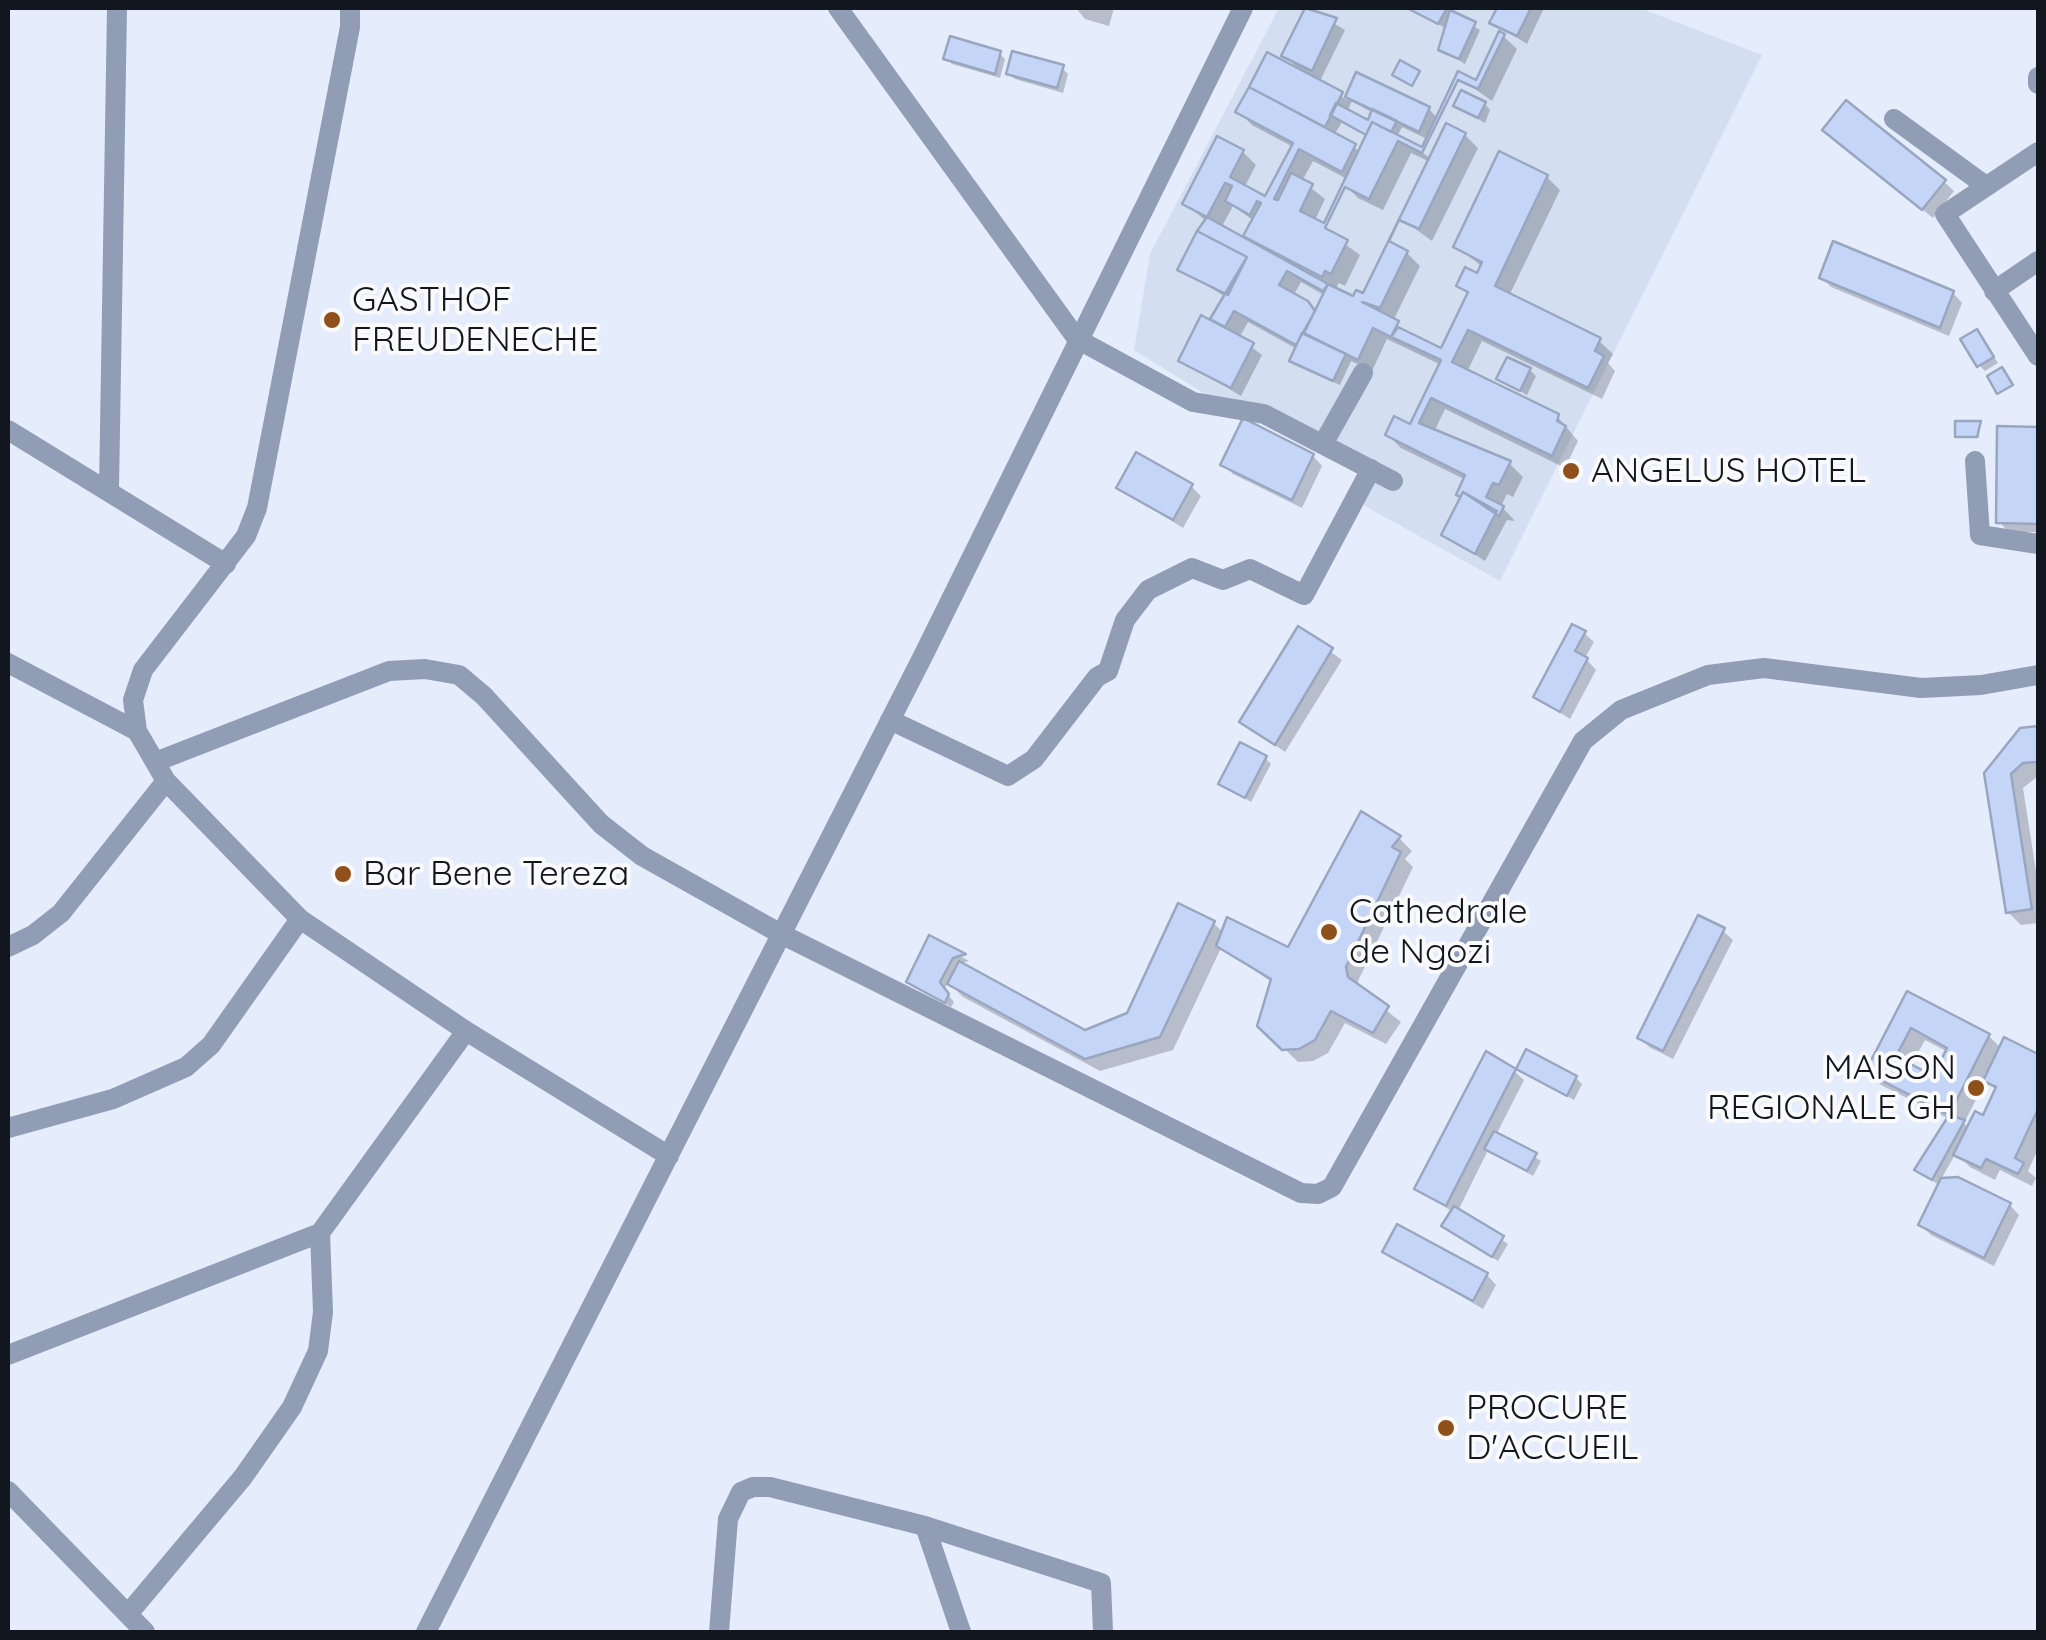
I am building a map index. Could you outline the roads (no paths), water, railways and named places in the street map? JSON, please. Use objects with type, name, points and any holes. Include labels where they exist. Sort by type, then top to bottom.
[{"type":"street","points":[[108,489],[117,8]]},
{"type":"street","points":[[350,8],[346,46],[257,508],[226,564],[144,670],[133,700],[137,730],[166,781],[300,919],[466,1030],[669,1156]]},
{"type":"street","points":[[838,8],[1077,340],[1193,402],[1264,414],[1392,480]]},
{"type":"street","points":[[426,1632],[890,720],[1243,8]]},
{"type":"street","points":[[1894,118],[1986,186]]},
{"type":"street","points":[[2038,152],[1944,214],[2038,356]]},
{"type":"street","points":[[1994,290],[2038,261]]},
{"type":"street","points":[[1323,444],[1363,373]]},
{"type":"street","points":[[8,430],[226,564]]},
{"type":"street","points":[[1975,461],[1980,534],[2038,544]]},
{"type":"street","points":[[890,720],[1008,776],[1034,759],[1097,677],[1108,670],[1125,620],[1148,590],[1192,568],[1223,580],[1250,569],[1304,595],[1371,469]]},
{"type":"street","points":[[8,663],[137,730]]},
{"type":"street","points":[[155,762],[389,671],[424,669],[459,675],[484,696],[600,824],[642,856],[782,934],[1301,1193],[1318,1194],[1332,1186],[1583,741],[1620,710],[1708,675],[1764,668],[1920,688],[1981,685],[2038,676]]},
{"type":"street","points":[[8,946],[33,935],[61,913],[166,781]]},
{"type":"street","points":[[8,1128],[113,1100],[186,1067],[211,1045],[300,919]]},
{"type":"street","points":[[8,1355],[320,1233],[466,1030]]},
{"type":"street","points":[[128,1614],[244,1477],[292,1407],[318,1351],[323,1312],[320,1233]]},
{"type":"street","points":[[719,1632],[728,1519],[741,1492],[770,1487],[925,1526],[1101,1583],[1103,1632]]},
{"type":"street","points":[[8,1492],[146,1632]]},
{"type":"street","points":[[925,1526],[961,1632]]},
{"type":"place","name":"GASTHOF FREUDENECHE","points":[[332,320]]},
{"type":"place","name":"ANGELUS HOTEL","points":[[1571,471]]},
{"type":"place","name":"Bar Bene Tereza","points":[[343,874]]},
{"type":"place","name":"Cathedrale de Ngozi","points":[[1329,932]]},
{"type":"place","name":"MAISON REGIONALE GH","points":[[1976,1088]]},
{"type":"place","name":"PROCURE D'ACCUEIL","points":[[1446,1428]]}]
